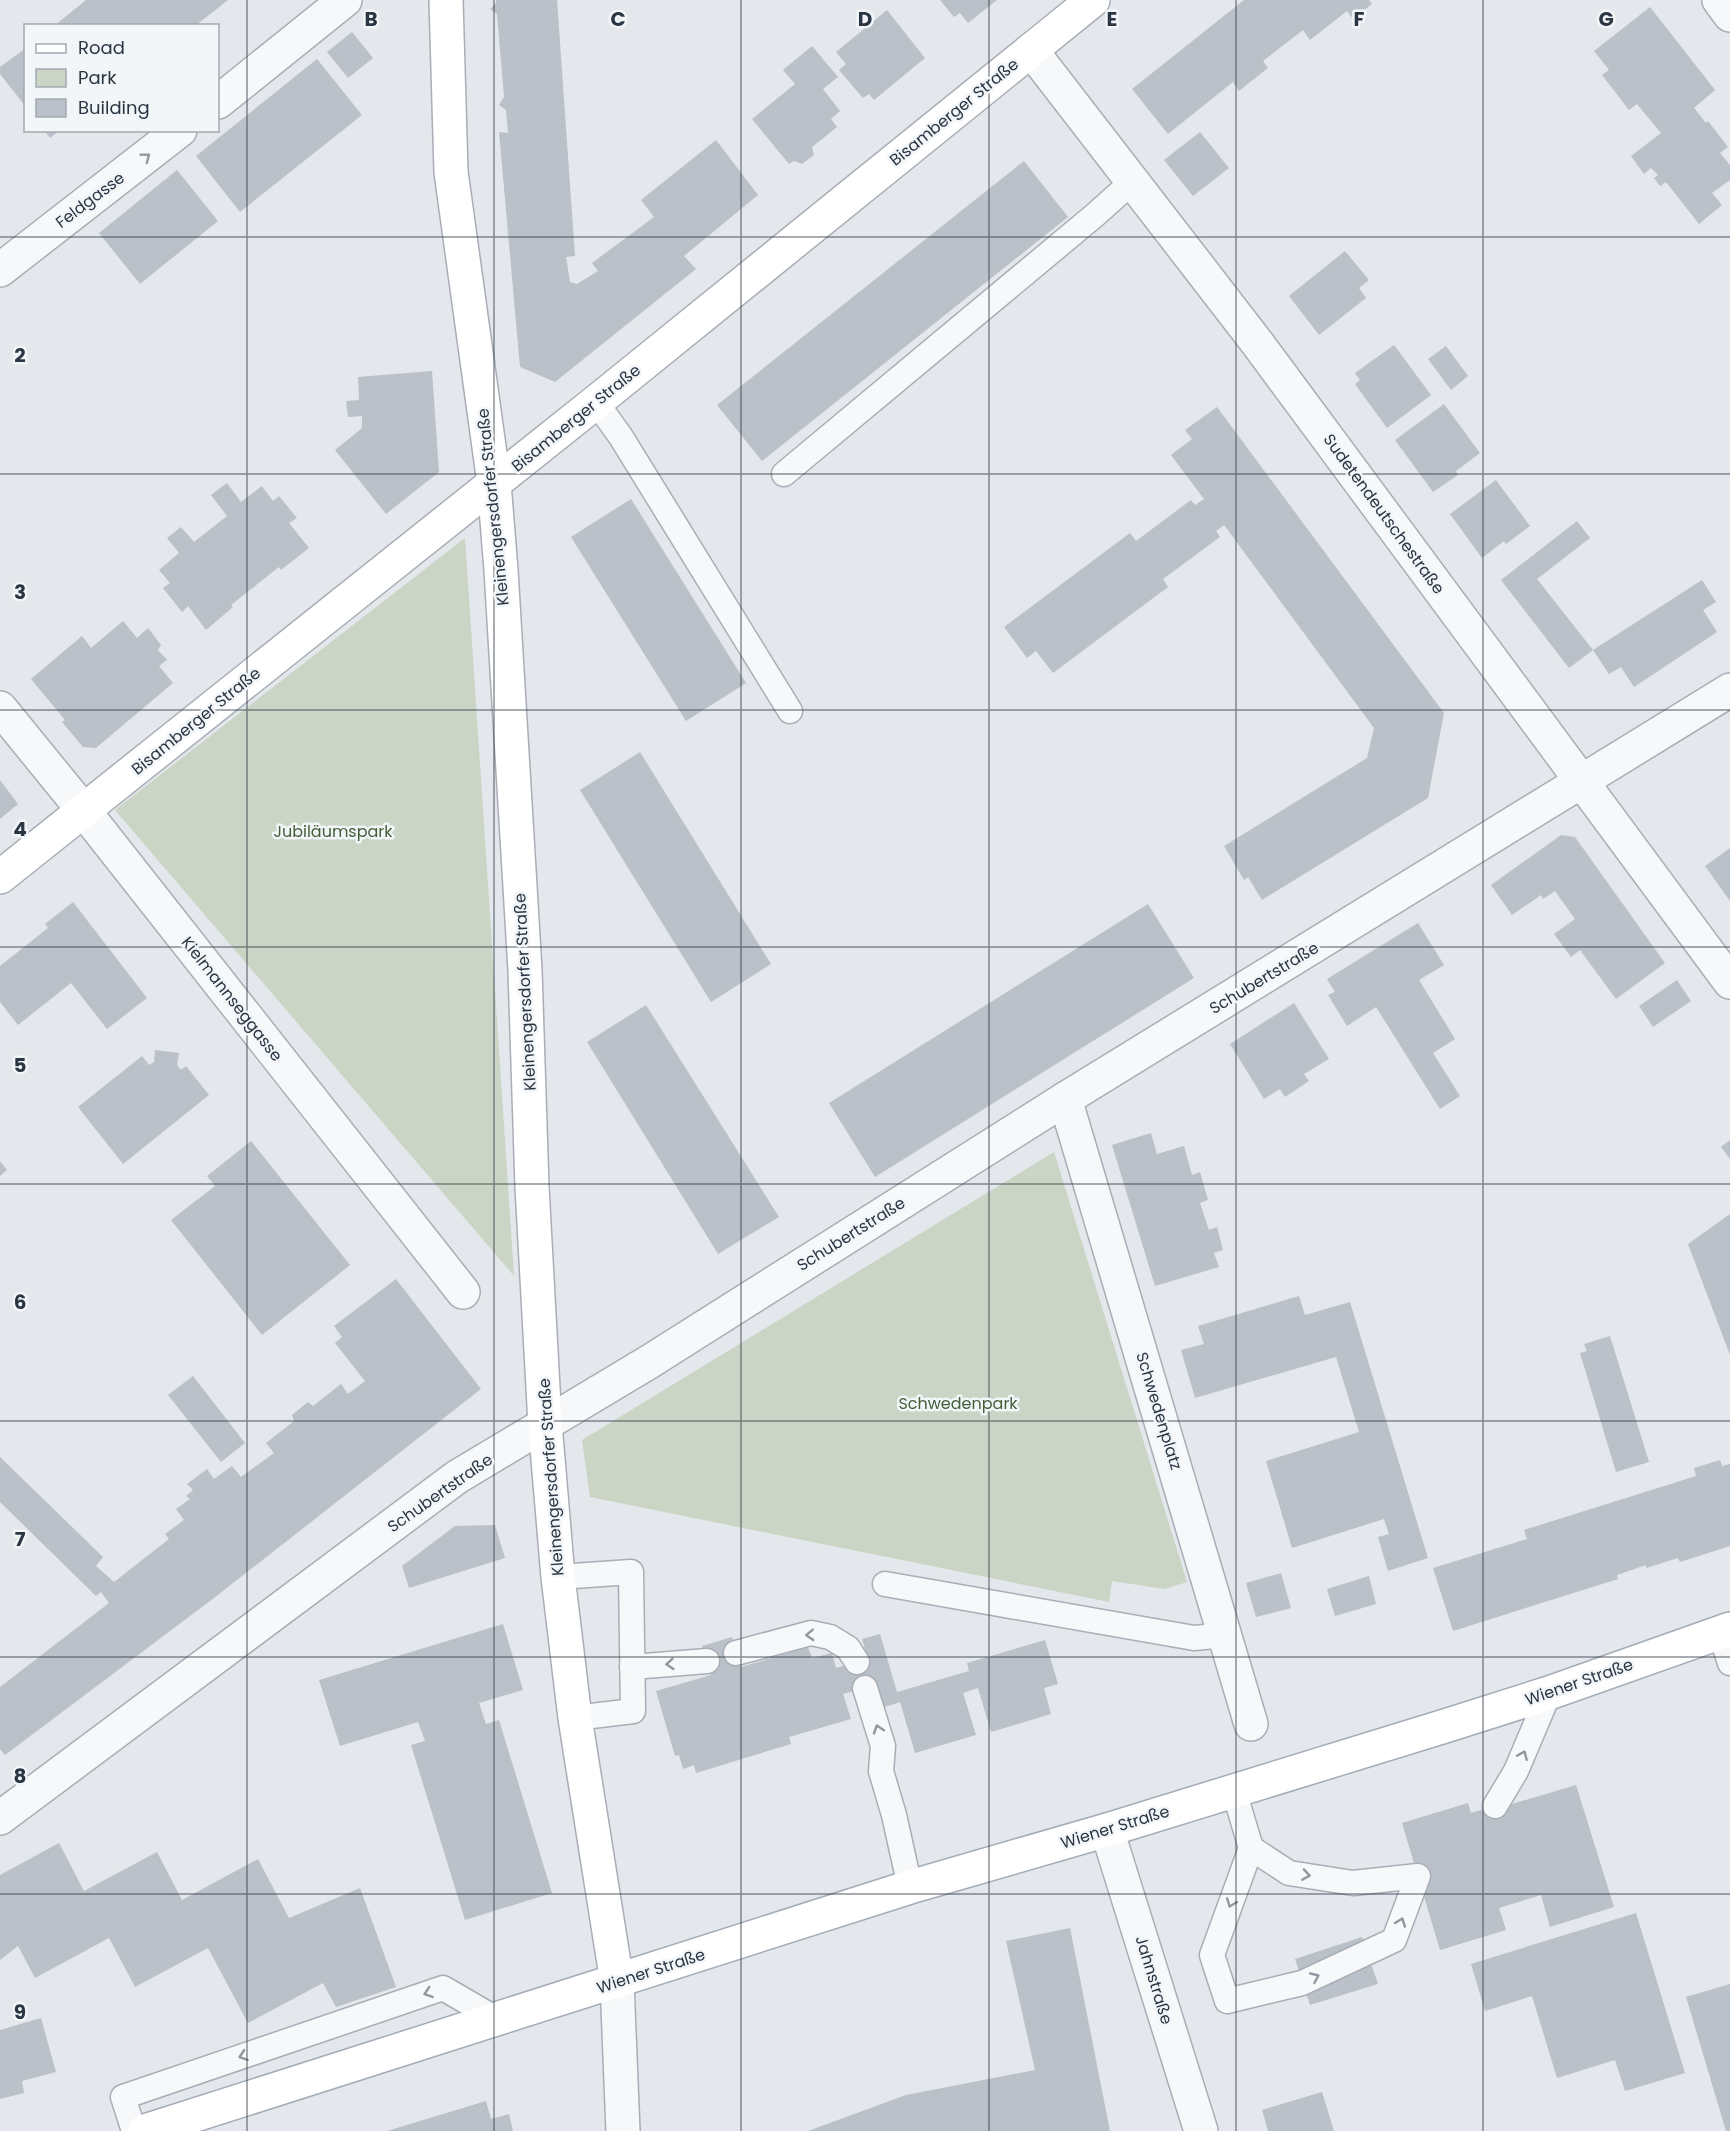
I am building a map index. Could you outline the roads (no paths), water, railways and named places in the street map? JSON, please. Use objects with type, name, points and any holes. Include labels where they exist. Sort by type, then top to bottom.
[{"type":"main road","name":"Kleinengersdorfer Straße","points":[[446,0],[451,172],[494,483],[525,958],[532,1187],[545,1424],[558,1577],[575,1718],[617,1982]]},
{"type":"main road","name":"Bisamberger Straße","points":[[0,877],[596,402],[1094,0]]},
{"type":"main road","name":"Wiener Straße","points":[[145,2131],[910,1887],[1107,1830],[1549,1693],[1725,1630]]},
{"type":"street","points":[[219,101],[345,0]]},
{"type":"street","points":[[1719,0],[1730,15]]},
{"type":"street","name":"Sudetendeutschestraße","points":[[1031,50],[1258,344],[1730,982]]},
{"type":"street","name":"Feldgasse","points":[[0,270],[177,132]]},
{"type":"street","name":"Schubertstraße","points":[[0,1818],[457,1477],[648,1362],[1065,1099],[1730,690]]},
{"type":"street","name":"Kielmannseggasse","points":[[0,708],[84,811],[463,1292]]},
{"type":"street","name":"Schwedenplatz","points":[[1065,1099],[1251,1724]]},
{"type":"street","name":"Jahnstraße","points":[[1107,1830],[1201,2131]]},
{"type":"street","points":[[617,1982],[623,2131]]},
{"type":"lane","points":[[784,474],[1133,181]]},
{"type":"lane","points":[[596,402],[621,437],[790,711]]},
{"type":"lane","points":[[558,1577],[631,1572],[633,1711],[575,1718]]},
{"type":"lane","points":[[885,1584],[1194,1638],[1226,1635]]},
{"type":"lane","points":[[1725,1630],[1730,1663]]},
{"type":"lane","points":[[736,1653],[811,1633],[831,1637],[839,1642],[848,1648],[857,1662]]},
{"type":"lane","points":[[632,1667],[707,1661]]},
{"type":"lane","points":[[865,1688],[883,1746],[881,1771],[894,1815],[910,1887]]},
{"type":"lane","points":[[1495,1806],[1516,1772],[1549,1693]]},
{"type":"lane","points":[[1234,1791],[1251,1848],[1212,1955],[1227,2001],[1302,1983],[1394,1940],[1418,1876],[1353,1883],[1289,1873],[1251,1848]]},
{"type":"lane","points":[[134,2131],[123,2097],[443,1988],[498,2020]]},
{"type":"park label","name":"Jubiläumspark","points":[[333,831]]},
{"type":"park label","name":"Schwedenpark","points":[[958,1403]]}]
